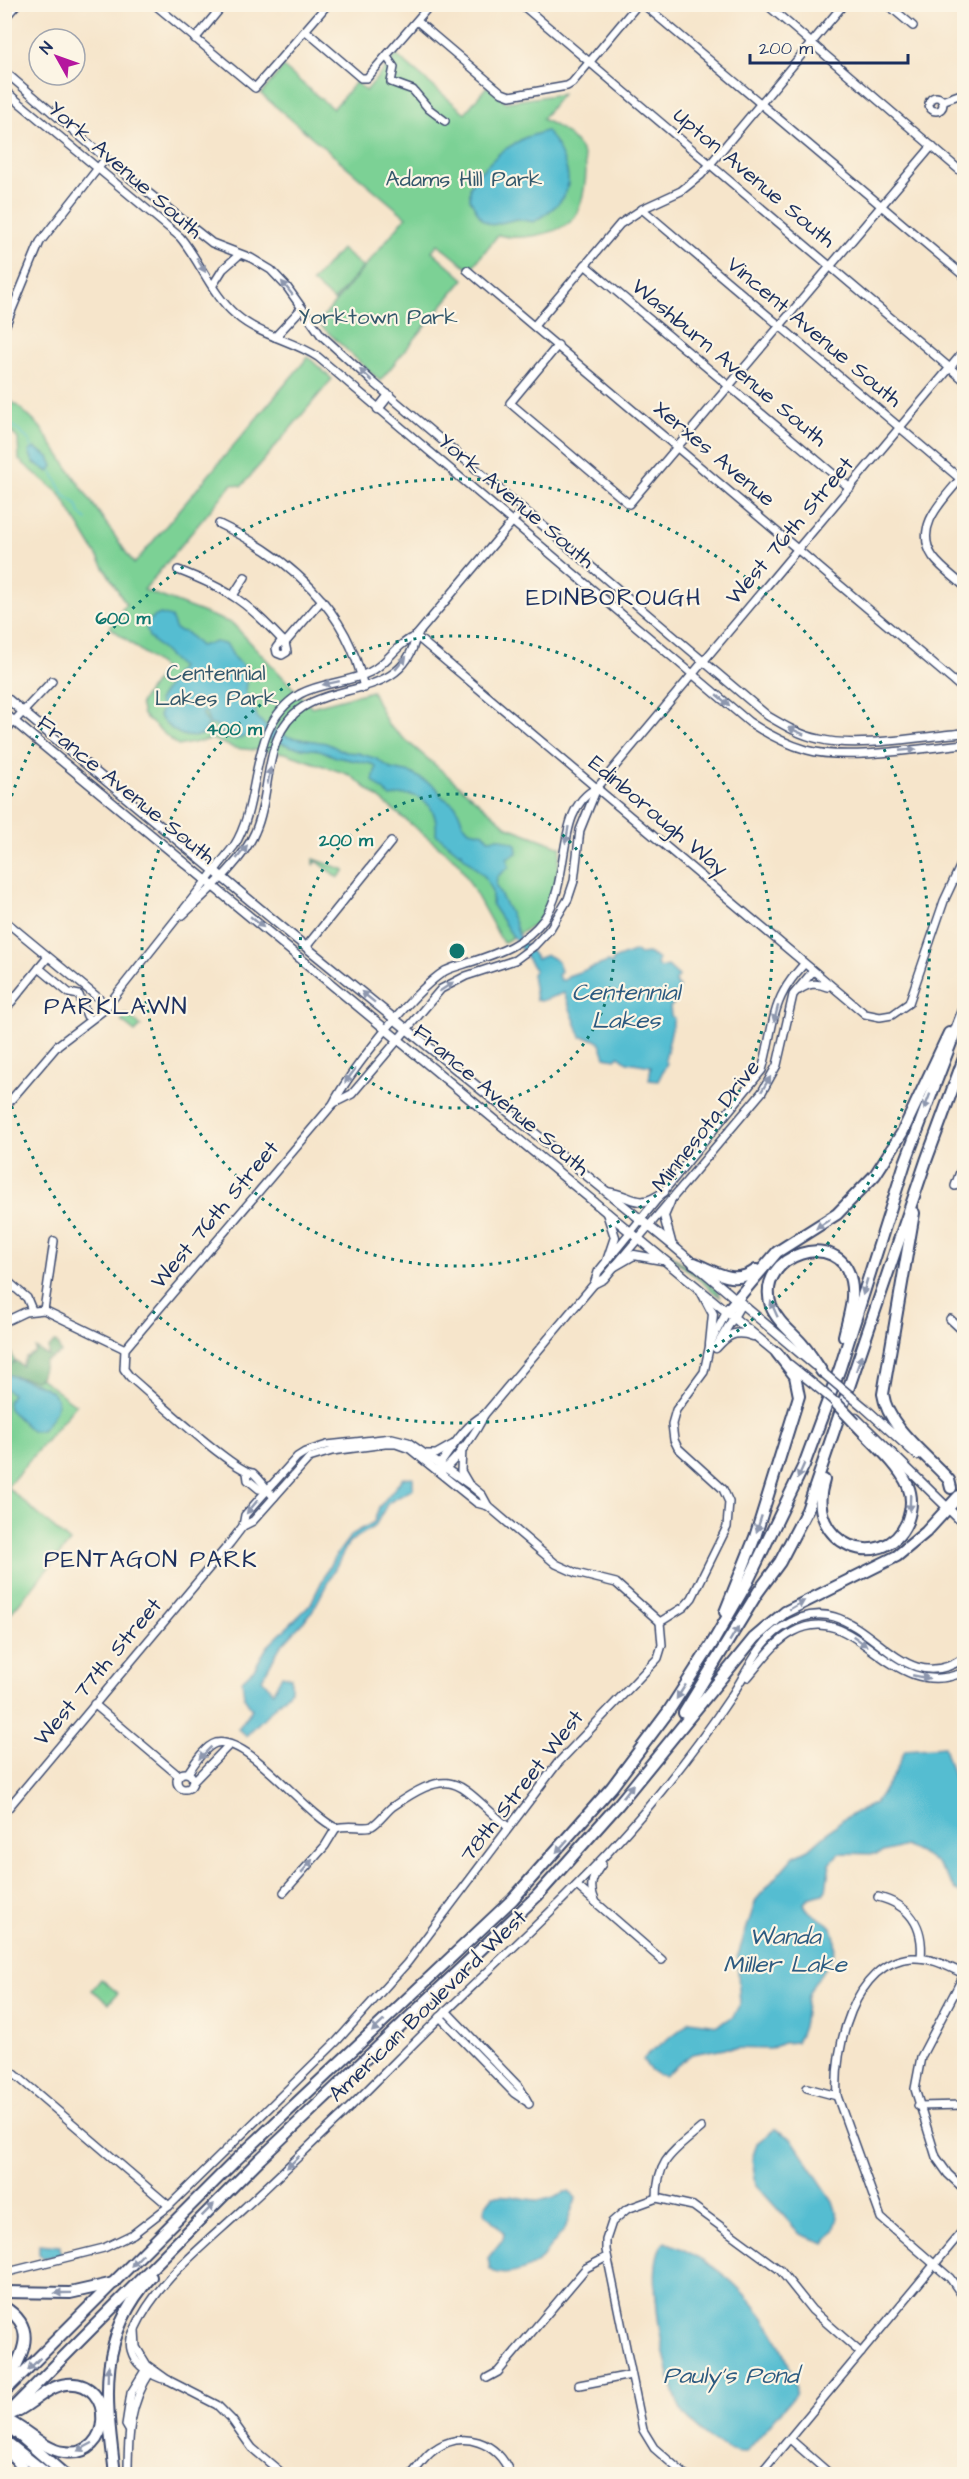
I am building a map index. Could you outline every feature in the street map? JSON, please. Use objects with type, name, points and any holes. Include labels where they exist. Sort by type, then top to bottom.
[{"type":"highway","points":[[694,1263],[737,1279],[753,1273],[787,1245],[837,1214],[880,1170],[902,1132],[939,1050],[964,1008]]},
{"type":"highway","points":[[4,2392],[237,2159],[532,1879],[612,1787],[668,1712],[713,1642],[767,1545],[821,1420],[905,1163],[964,1008]]},
{"type":"highway","points":[[645,1770],[684,1713],[758,1592],[780,1562],[807,1510],[926,1161],[964,1058]]},
{"type":"highway","points":[[22,2406],[166,2251],[524,1909],[618,1805],[743,1650],[774,1620],[806,1600],[888,1562],[916,1541],[949,1509],[958,1495],[949,1480],[893,1418],[885,1406],[883,1394],[906,1253],[926,1161]]},
{"type":"highway","points":[[821,1420],[842,1346],[852,1292],[850,1276],[841,1263],[828,1254],[810,1251],[792,1256],[775,1271],[769,1289],[770,1301],[775,1315],[804,1346],[822,1372]]},
{"type":"highway","points":[[729,1313],[768,1261]]},
{"type":"highway","points":[[713,1642],[755,1537],[799,1396],[795,1376],[777,1353]]},
{"type":"highway","points":[[836,1403],[855,1420],[900,1473],[911,1495],[909,1515],[902,1531],[886,1544],[870,1549],[850,1546],[838,1539],[823,1521],[820,1508],[821,1491],[838,1439],[840,1414]]},
{"type":"highway","points":[[115,2475],[107,2390],[111,2348],[127,2308],[154,2274],[166,2251]]},
{"type":"highway","points":[[4,2292],[70,2293],[115,2283]]},
{"type":"highway","points":[[4,2307],[19,2320],[25,2342],[22,2357],[4,2392]]},
{"type":"highway","points":[[74,2384],[96,2396],[102,2409],[104,2423],[100,2435],[91,2445],[79,2451],[63,2452],[5,2419],[53,2388],[74,2384]]},
{"type":"highway","points":[[5,2419],[64,2475]]},
{"type":"highway","points":[[4,2440],[47,2475]]},
{"type":"highway","points":[[4,2446],[28,2475]]},
{"type":"main road","points":[[378,408],[389,395]]},
{"type":"main road","name":"France Avenue South","points":[[4,696],[396,1021],[694,1263],[865,1408],[958,1495]]},
{"type":"main road","name":"France Avenue South","points":[[4,713],[699,1287],[836,1403]]},
{"type":"main road","points":[[606,1192],[620,1194],[639,1203],[652,1201],[664,1192]]},
{"type":"main road","points":[[670,1202],[664,1216],[665,1227],[672,1245]]},
{"type":"main road","points":[[606,1210],[615,1237],[607,1261]]},
{"type":"main road","points":[[615,1266],[634,1255],[660,1259],[673,1266]]},
{"type":"main road","points":[[699,1287],[713,1314],[712,1348]]},
{"type":"main road","points":[[712,1348],[737,1331],[757,1336]]},
{"type":"main road","points":[[855,1420],[964,1524]]},
{"type":"street","points":[[4,19],[17,4]]},
{"type":"street","points":[[154,4],[255,88],[328,4]]},
{"type":"street","points":[[195,39],[224,4]]},
{"type":"street","points":[[306,31],[361,78],[367,78],[431,4]]},
{"type":"street","name":"Upton Avenue South","points":[[520,4],[964,380]]},
{"type":"street","points":[[417,21],[502,93],[510,96],[567,86],[638,4]]},
{"type":"street","points":[[643,4],[964,276]]},
{"type":"street","points":[[766,4],[964,174]]},
{"type":"street","points":[[534,326],[620,224],[642,209],[681,191],[710,164],[844,4]]},
{"type":"street","points":[[887,4],[913,26]]},
{"type":"street","points":[[387,57],[394,67],[391,82],[413,90],[429,109],[445,121]]},
{"type":"street","name":"York Avenue South","points":[[4,71],[106,158],[213,243],[238,255],[251,258],[271,270],[343,355],[768,716],[794,731],[821,740],[851,742],[964,733]]},
{"type":"street","name":"York Avenue South","points":[[4,90],[180,237],[196,256],[213,285],[236,315],[255,328],[293,343],[318,357],[749,722],[773,738],[809,751],[850,753],[964,744]]},
{"type":"street","points":[[942,101],[964,93]]},
{"type":"street","points":[[558,345],[510,403],[629,504],[932,146]]},
{"type":"street","points":[[4,329],[40,242],[106,158]]},
{"type":"street","name":"Vincent Avenue South","points":[[642,209],[779,328],[962,480]]},
{"type":"street","points":[[213,285],[224,268],[238,255]]},
{"type":"street","name":"Washburn Avenue South","points":[[585,265],[849,488]]},
{"type":"street","name":"Xerxes Avenue","points":[[467,270],[964,690]]},
{"type":"street","points":[[275,337],[302,308]]},
{"type":"street","name":"West 76th Street","points":[[333,1104],[352,1094],[434,996],[449,984],[511,962],[534,946],[556,922],[568,899],[575,874],[581,825],[597,788],[964,351]]},
{"type":"street","points":[[962,480],[933,511],[927,529],[927,539],[933,557],[964,586]]},
{"type":"street","points":[[209,882],[221,876],[254,834],[261,815],[273,753],[281,731],[303,707],[324,698],[364,688],[383,680],[396,669],[414,645],[416,636],[523,509]]},
{"type":"street","points":[[219,524],[278,557],[303,578],[345,631],[364,688]]},
{"type":"street","points":[[178,570],[234,594],[284,641],[322,600]]},
{"type":"street","points":[[234,594],[245,577]]},
{"type":"street","points":[[4,1108],[58,1046],[107,1005],[209,882],[213,870],[234,846],[246,824],[261,751],[270,725],[287,704],[309,689],[361,676],[378,668],[407,639],[416,636]]},
{"type":"street","name":"Edinborough Way","points":[[416,636],[865,1014],[880,1017],[901,1011],[909,1003],[944,901],[964,858]]},
{"type":"street","points":[[4,732],[52,681]]},
{"type":"street","name":"West 76th Street","points":[[125,1349],[333,1104],[343,1086],[427,986],[445,971],[505,951],[526,937],[544,918],[557,893],[573,815],[585,794],[597,788]]},
{"type":"street","points":[[306,947],[391,842]]},
{"type":"street","points":[[4,920],[107,1005]]},
{"type":"street","points":[[4,1011],[48,957]]},
{"type":"street","name":"Minnesota Drive","points":[[442,1468],[474,1421],[484,1416],[594,1284],[598,1272],[762,1070],[771,1040],[775,1011],[784,990],[804,964]]},
{"type":"street","points":[[39,969],[69,993],[79,995],[87,1016]]},
{"type":"street","name":"Minnesota Drive","points":[[594,1284],[604,1279],[639,1239],[769,1081],[777,1065],[788,1008],[794,993],[813,971]]},
{"type":"street","points":[[794,993],[807,985],[820,984],[839,994]]},
{"type":"street","points":[[955,1186],[964,1161]]},
{"type":"street","points":[[44,1310],[54,1241]]},
{"type":"street","points":[[4,1278],[27,1298],[32,1310]]},
{"type":"street","points":[[4,1322],[32,1310],[44,1310],[125,1349],[124,1369],[130,1377],[247,1473],[248,1480],[259,1489],[267,1490],[274,1497]]},
{"type":"street","points":[[442,1468],[482,1495],[488,1506],[556,1564],[576,1573],[616,1583],[630,1592],[660,1622],[684,1607],[692,1598],[729,1519],[729,1502],[723,1489],[684,1455],[674,1440],[672,1431],[676,1410],[700,1379],[729,1313]]},
{"type":"street","points":[[950,1319],[964,1332]]},
{"type":"street","name":"West 77th Street","points":[[243,1526],[245,1515],[297,1457],[315,1447],[392,1438],[408,1442],[442,1468]]},
{"type":"street","name":"West 77th Street","points":[[4,1813],[243,1526],[254,1521],[309,1458],[332,1451],[396,1444],[410,1449],[442,1468]]},
{"type":"street","points":[[426,1454],[444,1451],[460,1444],[461,1471],[471,1486]]},
{"type":"street","points":[[442,1468],[477,1503],[488,1506]]},
{"type":"street","name":"American Boulevard West","points":[[282,2475],[252,2448],[232,2420],[217,2405],[149,2369],[140,2358],[136,2347],[135,2330],[164,2282],[269,2185],[577,1886],[621,1839],[694,1751],[768,1639],[796,1619],[821,1615],[843,1619],[906,1664],[929,1670],[952,1666],[964,1658]]},
{"type":"street","name":"78th Street West","points":[[4,2273],[104,2248],[133,2234],[169,2206],[336,2041],[432,1933],[508,1827],[585,1731],[658,1658],[662,1645],[660,1622]]},
{"type":"street","name":"American Boulevard West","points":[[732,1695],[781,1640],[805,1627],[819,1626],[842,1630],[902,1671],[929,1679],[964,1672]]},
{"type":"street","points":[[882,1657],[886,1650]]},
{"type":"street","points":[[94,1704],[178,1776]]},
{"type":"street","points":[[178,1776],[188,1773],[210,1747],[218,1743],[229,1745],[244,1750],[336,1828]]},
{"type":"street","points":[[178,1776],[177,1784],[181,1788],[188,1788],[229,1745]]},
{"type":"street","points":[[188,1773],[192,1783]]},
{"type":"street","points":[[284,1892],[336,1828],[347,1824],[363,1828],[372,1826],[399,1803],[431,1785],[444,1781],[461,1787],[508,1827]]},
{"type":"street","points":[[596,1902],[591,1888],[593,1876],[621,1839]]},
{"type":"street","points":[[577,1886],[662,1960]]},
{"type":"street","points":[[878,1897],[891,1900],[915,1922],[922,1937],[921,1958]]},
{"type":"street","points":[[964,2189],[948,2174],[936,2157],[918,2106],[915,2078],[921,2056],[964,1974],[937,1962],[921,1958],[889,1964],[866,1987],[850,2015],[840,2040],[836,2069],[837,2096],[881,2218],[956,2285],[964,2298]]},
{"type":"street","points":[[440,2017],[513,2093],[529,2103],[520,2088],[446,2011]]},
{"type":"street","points":[[4,2064],[169,2206]]},
{"type":"street","points":[[807,2088],[837,2096]]},
{"type":"street","points":[[918,2106],[964,2105]]},
{"type":"street","points":[[657,2198],[657,2177],[664,2162],[701,2127]]},
{"type":"street","points":[[684,2475],[661,2456],[648,2439],[640,2419],[607,2257],[606,2240],[612,2222],[627,2209],[657,2198],[693,2206],[770,2262],[789,2279],[812,2310],[861,2353]]},
{"type":"street","points":[[760,2475],[964,2229]]},
{"type":"street","points":[[487,2378],[498,2372],[585,2268],[607,2257]]},
{"type":"street","points":[[128,2475],[129,2430],[136,2395],[149,2369]]},
{"type":"street","points":[[579,2385],[631,2375]]},
{"type":"street","points":[[412,2475],[433,2450],[449,2442],[466,2439],[486,2445],[501,2457],[510,2475]]},
{"type":"street","points":[[790,2439],[830,2475]]},
{"type":"green space","name":"Adams Hill Park","points":[[396,55],[465,113],[487,86],[506,102],[562,94],[542,119],[554,125],[575,142],[583,154],[586,170],[584,190],[574,218],[553,231],[534,236],[498,235],[470,270],[438,244],[432,251],[464,279],[380,381],[318,323],[406,217],[261,94],[283,67],[333,109],[356,82],[366,91]]},
{"type":"green space","points":[[341,249],[363,267],[334,301],[312,282]]},
{"type":"green space","name":"Centennial Lakes Park","points":[[308,357],[332,379],[242,486],[232,484],[144,590],[233,624],[311,707],[372,691],[388,725],[508,827],[561,847],[554,895],[536,924],[503,943],[458,862],[350,775],[285,753],[234,748],[212,739],[178,746],[143,715],[140,703],[164,669],[110,627],[126,604],[60,494],[19,460],[18,439],[5,425],[4,398],[17,405],[40,427],[134,564]]},
{"type":"green space","points":[[314,859],[345,870],[338,878],[317,861],[314,865]]},
{"type":"green space","points":[[126,1014],[141,1026],[135,1032],[121,1021]]},
{"type":"green space","points":[[657,1245],[716,1289],[721,1298]]},
{"type":"green space","points":[[4,1334],[19,1373],[40,1378],[76,1405],[7,1487],[70,1542],[5,1620]]},
{"type":"green space","points":[[54,1342],[61,1353],[45,1361],[42,1374],[38,1378],[35,1380],[5,1375],[5,1368],[16,1361],[22,1366],[26,1357],[35,1352],[35,1348],[48,1356],[48,1349]]},
{"type":"green space","points":[[101,1979],[118,1993],[109,2003],[92,1990]]},
{"type":"water","points":[[546,131],[558,148],[567,170],[567,189],[559,203],[534,222],[517,219],[492,225],[482,220],[470,199],[470,186],[478,174],[502,151],[524,138]]},
{"type":"water","points":[[35,448],[49,457],[53,466],[49,472],[33,462],[29,451]]},
{"type":"water","name":"Centennial Lakes","points":[[160,614],[171,617],[176,630],[187,633],[200,646],[216,642],[227,645],[235,659],[247,669],[245,693],[253,702],[257,717],[266,727],[288,737],[326,743],[345,752],[358,753],[377,759],[391,769],[411,773],[436,787],[442,797],[456,806],[463,823],[469,830],[484,833],[488,839],[500,838],[516,844],[517,853],[507,858],[509,867],[497,877],[496,886],[519,936],[537,959],[547,955],[558,961],[561,971],[558,975],[560,980],[608,962],[612,964],[613,960],[636,951],[640,954],[648,953],[658,959],[657,964],[660,968],[668,966],[679,976],[675,982],[679,987],[676,1002],[670,1007],[671,1016],[674,1018],[665,1060],[667,1063],[658,1081],[649,1080],[651,1066],[627,1062],[619,1056],[615,1059],[605,1057],[598,1041],[581,1037],[564,993],[541,1001],[536,1000],[532,974],[535,970],[492,905],[492,892],[485,877],[462,855],[462,852],[459,853],[436,834],[434,815],[425,802],[410,795],[391,797],[373,781],[376,767],[372,764],[336,757],[320,750],[293,747],[253,733],[233,740],[229,739],[216,725],[210,725],[205,711],[202,713],[208,725],[204,734],[185,736],[169,726],[159,716],[162,708],[158,701],[180,667],[149,637],[146,627],[152,618]]},
{"type":"water","points":[[4,1373],[41,1386],[56,1397],[57,1405],[53,1416],[42,1430],[32,1431],[9,1409],[8,1402],[12,1394],[5,1388]]},
{"type":"water","points":[[413,1477],[413,1489],[388,1503],[375,1526],[349,1542],[312,1612],[280,1647],[262,1679],[273,1692],[282,1675],[291,1677],[291,1690],[246,1736],[238,1729],[252,1709],[244,1697],[242,1680],[254,1669],[267,1647],[310,1605],[332,1561],[351,1535],[374,1522],[379,1507],[403,1478]]},
{"type":"water","name":"Wanda Miller Lake","points":[[944,1747],[955,1782],[964,1798],[964,1896],[957,1891],[936,1862],[905,1846],[876,1854],[839,1853],[830,1863],[826,1890],[823,1894],[808,1898],[804,1903],[809,1911],[827,1923],[833,1931],[835,1949],[809,1993],[804,2023],[796,2042],[783,2043],[770,2049],[725,2048],[692,2054],[664,2076],[652,2071],[643,2060],[651,2051],[690,2021],[717,2025],[732,2018],[740,2004],[737,1958],[756,1900],[794,1856],[809,1849],[843,1819],[875,1803],[895,1773],[905,1750]]},
{"type":"water","points":[[775,2129],[792,2139],[833,2201],[838,2217],[834,2231],[825,2243],[800,2234],[756,2185],[752,2159],[757,2143]]},
{"type":"water","points":[[569,2192],[576,2198],[565,2229],[538,2262],[514,2273],[495,2272],[490,2269],[488,2258],[503,2239],[504,2233],[485,2213],[485,2206],[493,2196],[504,2195],[544,2200]]},
{"type":"water","name":"Pauly's Pond","points":[[665,2242],[706,2262],[740,2290],[768,2325],[789,2365],[795,2383],[795,2395],[746,2452],[728,2449],[710,2439],[682,2411],[676,2398],[664,2351],[656,2297],[655,2272],[658,2253]]},
{"type":"water","points":[[39,2244],[60,2246],[61,2255],[44,2258],[39,2254]]},
{"type":"waterway","points":[[12,425],[30,441],[32,448]]},
{"type":"waterway","points":[[51,470],[65,496],[77,504],[80,514],[87,520]]},
{"type":"district","name":"EDINBOROUGH","points":[[614,598]]},
{"type":"district","name":"PARKLAWN","points":[[116,1007]]},
{"type":"district","name":"PENTAGON PARK","points":[[151,1560]]},
{"type":"park label","name":"Yorktown Park","points":[[378,317]]}]
